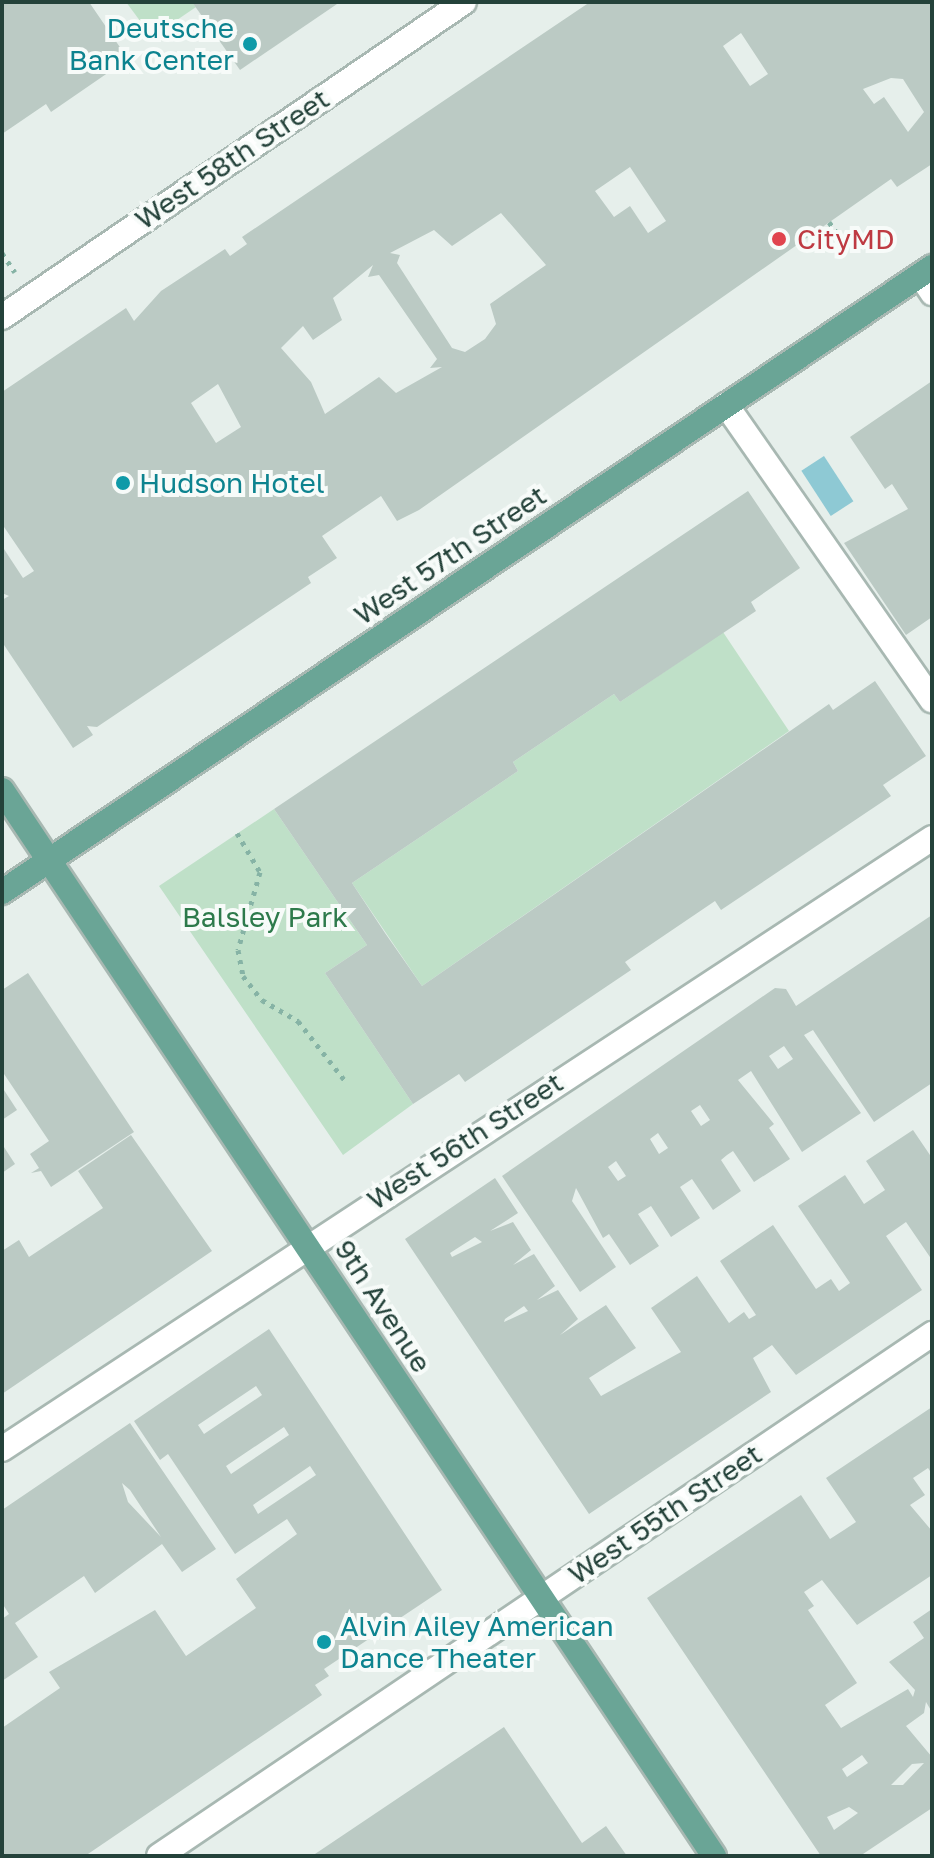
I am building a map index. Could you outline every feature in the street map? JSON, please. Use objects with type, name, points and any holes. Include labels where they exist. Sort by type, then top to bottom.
[{"type":"main road","name":"West 57th Street","points":[[2,892],[726,405],[928,279]]},
{"type":"main road","name":"9th Avenue","points":[[2,790],[307,1244],[538,1600],[714,1856]]},
{"type":"street","name":"West 58th Street","points":[[2,317],[464,2]]},
{"type":"street","points":[[726,405],[932,700]]},
{"type":"street","name":"West 56th Street","points":[[2,1449],[307,1244],[932,838]]},
{"type":"street","name":"West 55th Street","points":[[159,1856],[932,1334]]},
{"type":"path","points":[[829,222],[842,240]]},
{"type":"path","points":[[237,833],[260,872],[238,950],[243,976],[262,1000],[298,1021],[346,1082]]},
{"type":"green space","points":[[126,2],[192,2],[196,7],[152,37]]},
{"type":"green space","points":[[723,632],[789,731],[422,986],[352,883],[518,771],[513,762],[614,694],[620,702]]},
{"type":"green space","name":"Balsley Park","points":[[274,809],[367,945],[325,973],[413,1104],[343,1155],[159,886]]},
{"type":"water","points":[[824,456],[853,501],[831,516],[801,471]]},
{"type":"building","points":[[2,2],[89,2],[128,59],[51,112],[46,104],[2,134]]},
{"type":"building","name":"Deutsche Bank Center","points":[[192,2],[340,2],[240,70]]},
{"type":"building","points":[[590,2],[932,2],[932,164],[897,187],[891,179],[419,510],[397,521],[381,496],[322,536],[337,558],[308,577],[311,583],[97,727],[87,726],[93,735],[73,748],[2,642],[2,600],[9,596],[2,593],[2,546],[23,578],[34,571],[2,524],[2,392],[126,308],[134,321],[161,291],[225,249],[230,256],[247,244],[242,237]],"holes":[[[741,33],[768,74],[750,86],[723,46]],[[891,78],[903,79],[924,112],[908,132],[884,97],[874,104],[863,89]],[[630,167],[666,221],[648,233],[630,206],[614,217],[595,191]],[[501,213],[546,265],[490,304],[496,324],[485,339],[465,352],[452,348],[397,263],[400,255],[390,253],[434,230],[452,246]],[[373,265],[368,277],[379,275],[437,359],[430,368],[442,367],[396,393],[379,377],[325,414],[311,382],[281,348],[303,326],[313,340],[342,320],[333,298]],[[218,384],[241,427],[216,443],[191,403]]]},
{"type":"building","points":[[932,381],[932,617],[906,635],[844,543],[908,509],[892,484],[885,489],[850,437]]},
{"type":"building","points":[[748,491],[800,568],[751,602],[756,611],[620,702],[614,694],[513,762],[518,771],[352,883],[385,933],[422,986],[829,704],[833,710],[875,681],[926,756],[883,785],[891,796],[721,910],[715,901],[625,962],[631,970],[465,1082],[459,1074],[413,1104],[325,973],[367,945],[274,809]]},
{"type":"building","points":[[932,915],[932,1083],[874,1122],[813,1030],[804,1035],[861,1113],[802,1152],[751,1071],[738,1080],[774,1124],[769,1128],[790,1159],[754,1182],[733,1151],[721,1160],[741,1191],[713,1210],[692,1179],[680,1187],[700,1218],[671,1237],[651,1206],[638,1214],[659,1246],[630,1265],[609,1234],[603,1238],[576,1188],[572,1201],[616,1267],[580,1292],[502,1176],[775,988],[786,989],[796,1006]],"holes":[[[784,1046],[793,1059],[778,1069],[769,1056]],[[700,1105],[710,1120],[701,1126],[691,1111]],[[658,1133],[668,1148],[659,1154],[650,1139]],[[616,1161],[626,1176],[618,1181],[608,1167]]]},
{"type":"building","points":[[28,973],[134,1132],[51,1187],[41,1171],[31,1173],[39,1168],[30,1154],[49,1141],[2,1071],[2,990]]},
{"type":"building","points":[[2,1087],[17,1110],[2,1120]]},
{"type":"building","points":[[913,1130],[932,1158],[932,1260],[906,1222],[886,1236],[922,1290],[796,1375],[772,1345],[753,1358],[771,1392],[589,1514],[405,1239],[495,1178],[518,1213],[490,1231],[513,1222],[531,1250],[513,1265],[534,1254],[555,1286],[537,1300],[558,1290],[578,1319],[560,1335],[606,1305],[636,1348],[589,1378],[601,1396],[681,1352],[651,1308],[697,1276],[729,1323],[744,1312],[749,1319],[756,1315],[720,1261],[773,1225],[816,1289],[831,1279],[839,1291],[850,1283],[798,1206],[845,1175],[864,1204],[885,1190],[866,1161]],"holes":[[[475,1237],[482,1242],[452,1257],[450,1253]],[[524,1306],[528,1311],[504,1322],[505,1319]]]},
{"type":"building","points":[[131,1135],[212,1251],[2,1394],[2,1251],[19,1240],[29,1257],[103,1208],[78,1171]]},
{"type":"building","points":[[2,1144],[15,1164],[2,1173]]},
{"type":"building","points":[[269,1329],[442,1590],[324,1669],[329,1676],[315,1685],[322,1695],[85,1856],[2,1856],[2,1728],[60,1688],[49,1672],[155,1610],[186,1656],[256,1608],[236,1579],[297,1534],[287,1519],[235,1554],[168,1454],[160,1460],[134,1421]],"holes":[[[256,1386],[262,1395],[204,1434],[198,1425]],[[284,1427],[289,1435],[231,1474],[226,1466]],[[310,1466],[316,1475],[258,1514],[253,1505]]]},
{"type":"building","points":[[932,1407],[932,1474],[928,1468],[913,1478],[925,1495],[910,1505],[932,1531],[932,1575],[857,1625],[822,1580],[804,1592],[814,1606],[808,1610],[857,1683],[825,1705],[841,1728],[908,1689],[913,1697],[915,1690],[889,1662],[924,1638],[913,1622],[932,1609],[932,1712],[926,1702],[924,1713],[906,1726],[932,1757],[932,1808],[860,1856],[821,1856],[647,1598],[801,1495],[830,1539],[856,1522],[826,1478]],"holes":[[[862,1755],[868,1763],[847,1777],[842,1769]],[[924,1763],[903,1785],[891,1785],[912,1764]],[[849,1807],[858,1813],[834,1830],[827,1817]]]},
{"type":"building","points":[[130,1423],[216,1549],[182,1572],[162,1544],[95,1593],[84,1576],[15,1623],[38,1657],[2,1681],[2,1619],[9,1614],[2,1603],[2,1510]],"holes":[[[122,1483],[161,1537],[128,1502]]]},
{"type":"building","points":[[504,1727],[582,1843],[606,1826],[627,1856],[312,1856]]},
{"type":"place","name":"Deutsche Bank Center","points":[[250,44]]},
{"type":"place","name":"CityMD","points":[[779,239]]},
{"type":"place","name":"Hudson Hotel","points":[[123,483]]},
{"type":"place","name":"Alvin Ailey American Dance Theater","points":[[324,1642]]}]
